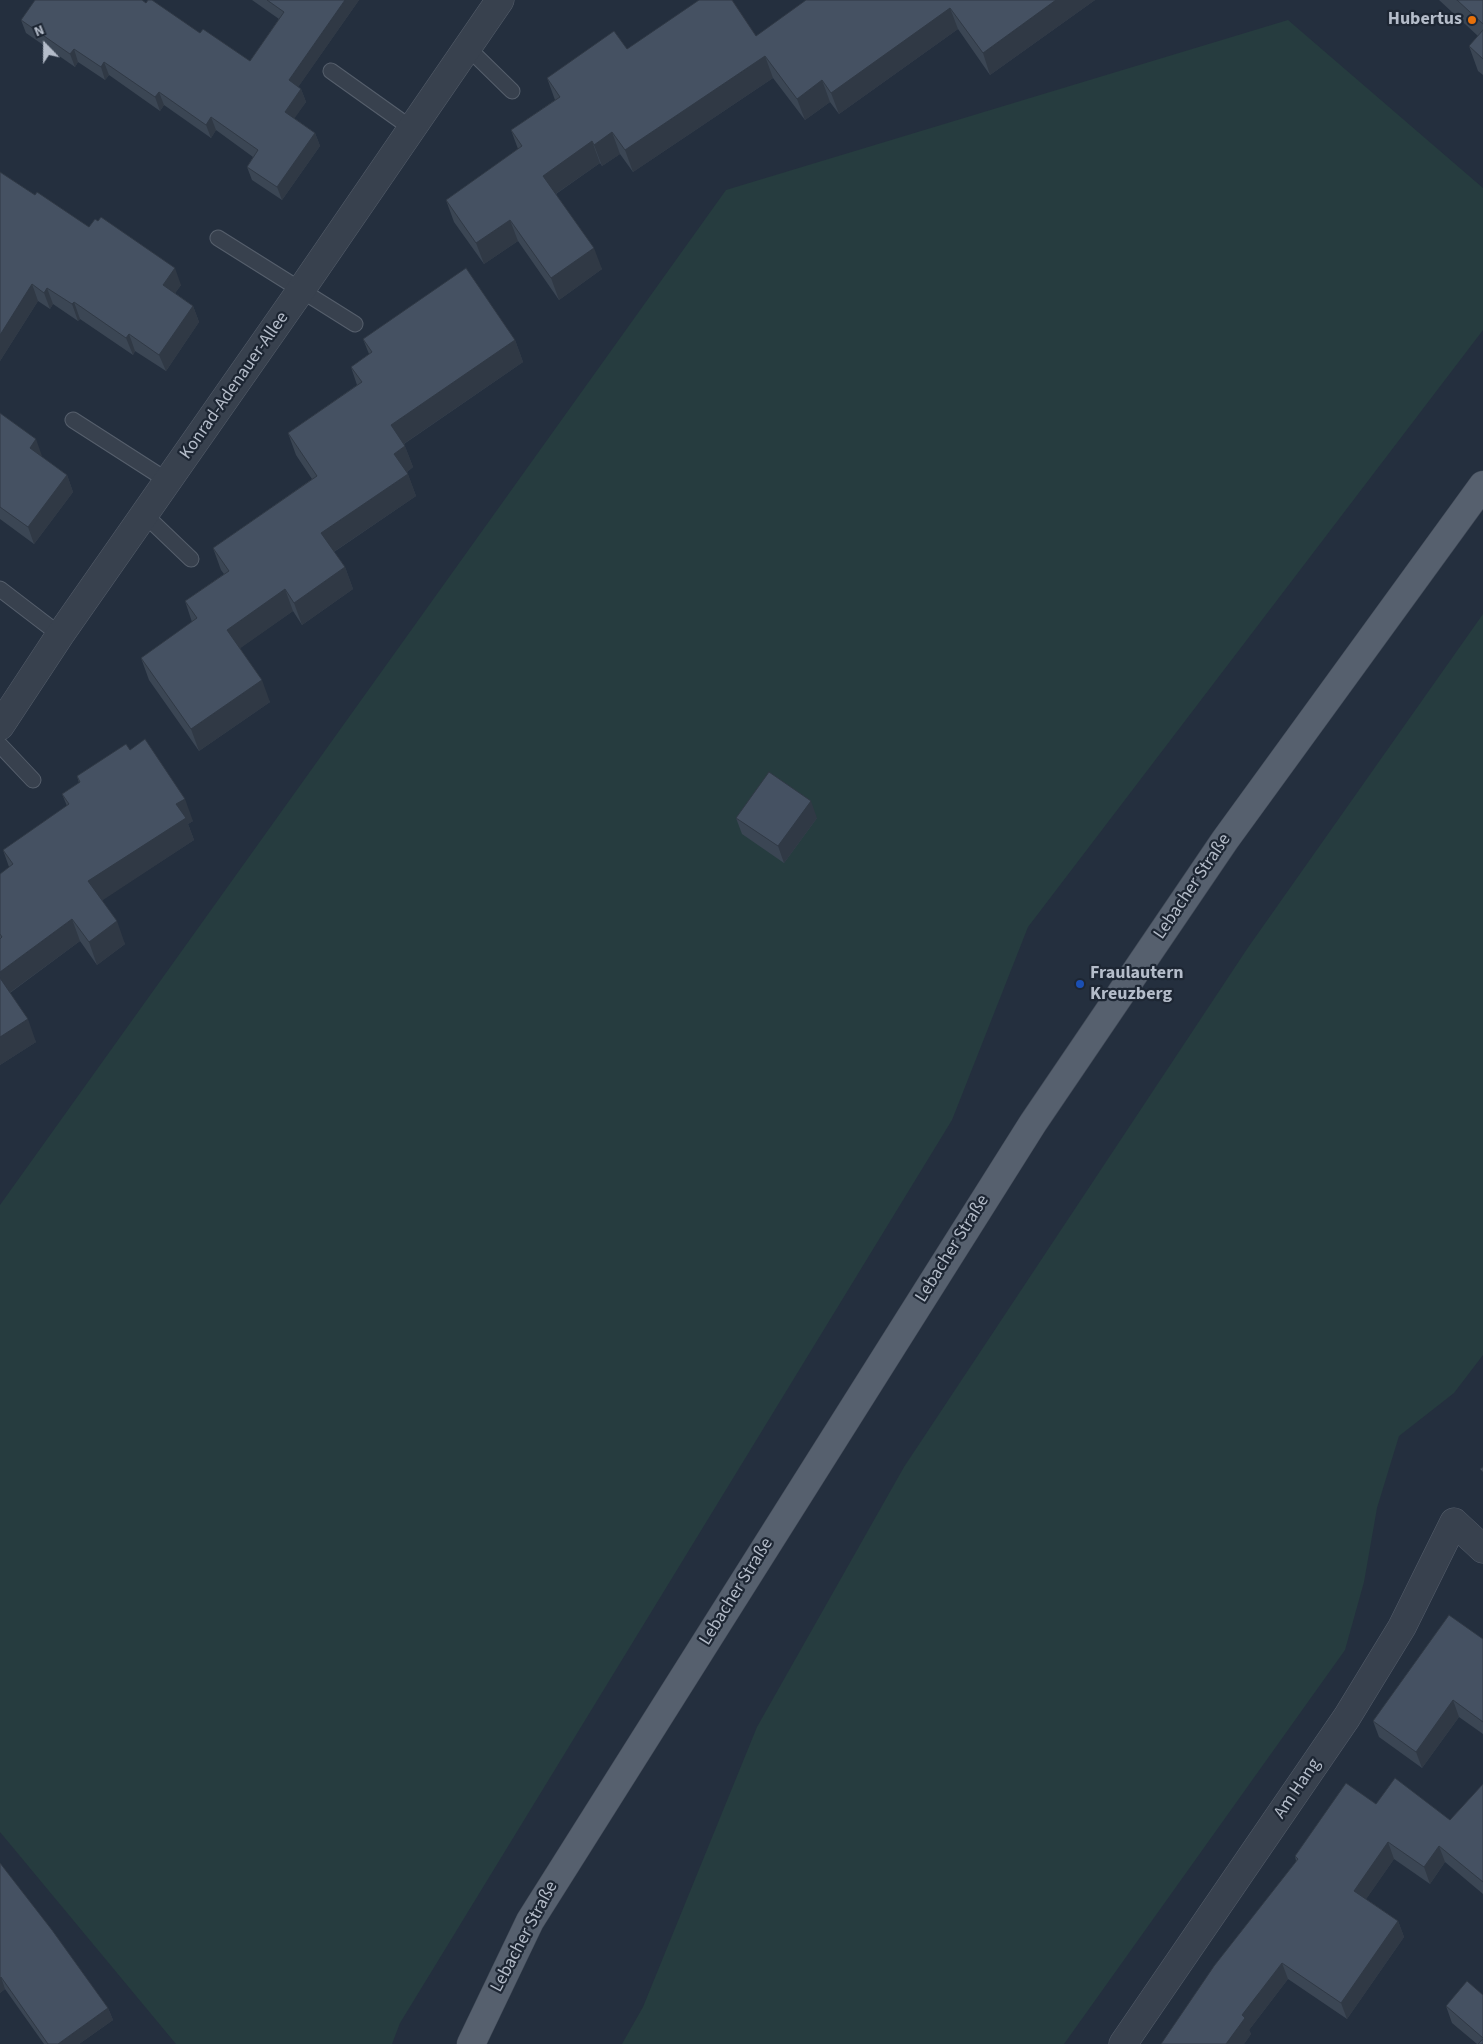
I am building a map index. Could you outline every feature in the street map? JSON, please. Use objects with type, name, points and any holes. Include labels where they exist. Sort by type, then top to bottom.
[{"type":"main road","name":"Lebacher Straße","points":[[471,2044],[530,1920],[1032,1123],[1225,840],[1483,485]]},
{"type":"street","name":"Konrad-Adenauer-Allee","points":[[0,726],[60,634],[145,515],[500,0]]},
{"type":"street","name":"Am Hang","points":[[1123,2044],[1347,1717],[1402,1627],[1454,1522],[1483,1549]]},
{"type":"lane","points":[[467,47],[512,91]]},
{"type":"lane","points":[[331,72],[411,128]]},
{"type":"lane","points":[[218,238],[355,324]]},
{"type":"lane","points":[[74,420],[168,481]]},
{"type":"lane","points":[[145,515],[191,559]]},
{"type":"lane","points":[[0,590],[60,634]]},
{"type":"lane","points":[[0,745],[33,780]]},
{"type":"green space","points":[[1288,20],[1483,188],[1483,330],[1028,927],[952,1120],[400,2023],[392,2044],[176,2044],[0,1832],[0,1205],[726,190]]},
{"type":"green space","points":[[1483,614],[1483,1355],[1454,1393],[1399,1436],[1377,1508],[1364,1582],[1345,1650],[1064,2044],[622,2044],[643,2007],[757,1727],[904,1467],[1247,949]]},
{"type":"building","points":[[35,0],[142,0],[146,3],[148,0],[152,0],[200,33],[203,29],[250,61],[284,12],[267,0],[345,0],[289,80],[301,89],[285,112],[315,133],[277,187],[247,167],[258,150],[211,117],[206,125],[159,92],[155,97],[104,62],[101,67],[74,49],[70,54],[21,20]]},
{"type":"building","points":[[699,0],[732,0],[756,36],[806,0],[1056,0],[983,53],[950,8],[831,93],[822,80],[797,99],[765,56],[625,150],[612,132],[594,145],[592,141],[543,176],[594,248],[551,278],[510,220],[476,243],[446,200],[522,146],[511,130],[560,97],[547,78],[614,31],[627,49]]},
{"type":"building","points":[[1457,0],[1483,0],[1483,24]]},
{"type":"building","points":[[1483,30],[1483,59],[1469,46]]},
{"type":"building","points":[[0,172],[35,195],[37,192],[89,227],[95,219],[98,221],[101,217],[175,268],[163,285],[193,306],[159,355],[129,334],[126,338],[74,302],[72,304],[47,288],[44,293],[32,284],[0,335]]},
{"type":"building","points":[[466,268],[515,340],[391,425],[405,446],[394,454],[408,474],[321,533],[345,567],[294,603],[285,589],[227,630],[262,680],[191,729],[141,658],[197,618],[185,601],[229,571],[213,548],[317,476],[288,433],[362,382],[351,367],[372,352],[363,339]]},
{"type":"building","points":[[0,413],[36,439],[30,448],[67,475],[28,527],[0,507]]},
{"type":"building","points":[[145,739],[185,799],[176,804],[186,818],[88,881],[117,921],[89,942],[72,919],[0,972],[0,939],[2,937],[0,934],[0,874],[13,864],[3,850],[69,804],[62,794],[80,782],[77,776],[126,744],[130,750]]},
{"type":"building","points":[[769,772],[811,801],[778,846],[736,818]]},
{"type":"building","points":[[0,978],[28,1019],[0,1037]]},
{"type":"building","points":[[1449,1615],[1483,1639],[1483,1722],[1453,1700],[1416,1752],[1373,1721]]},
{"type":"building","points":[[1395,1778],[1450,1820],[1483,1784],[1483,1882],[1439,1846],[1424,1867],[1388,1842],[1354,1891],[1398,1921],[1341,2003],[1282,1963],[1242,2015],[1245,2018],[1226,2044],[1161,2044],[1214,1966],[1298,1859],[1295,1856],[1346,1783],[1376,1804]]},
{"type":"building","points":[[0,1863],[52,1930],[108,2008],[58,2044],[48,2044],[0,1978]]},
{"type":"building","points":[[1467,1981],[1483,1995],[1483,2038],[1446,2006]]},
{"type":"place","name":"Hubertus","points":[[1472,20]]},
{"type":"place","name":"Fraulautern Kreuzberg","points":[[1080,984]]}]
